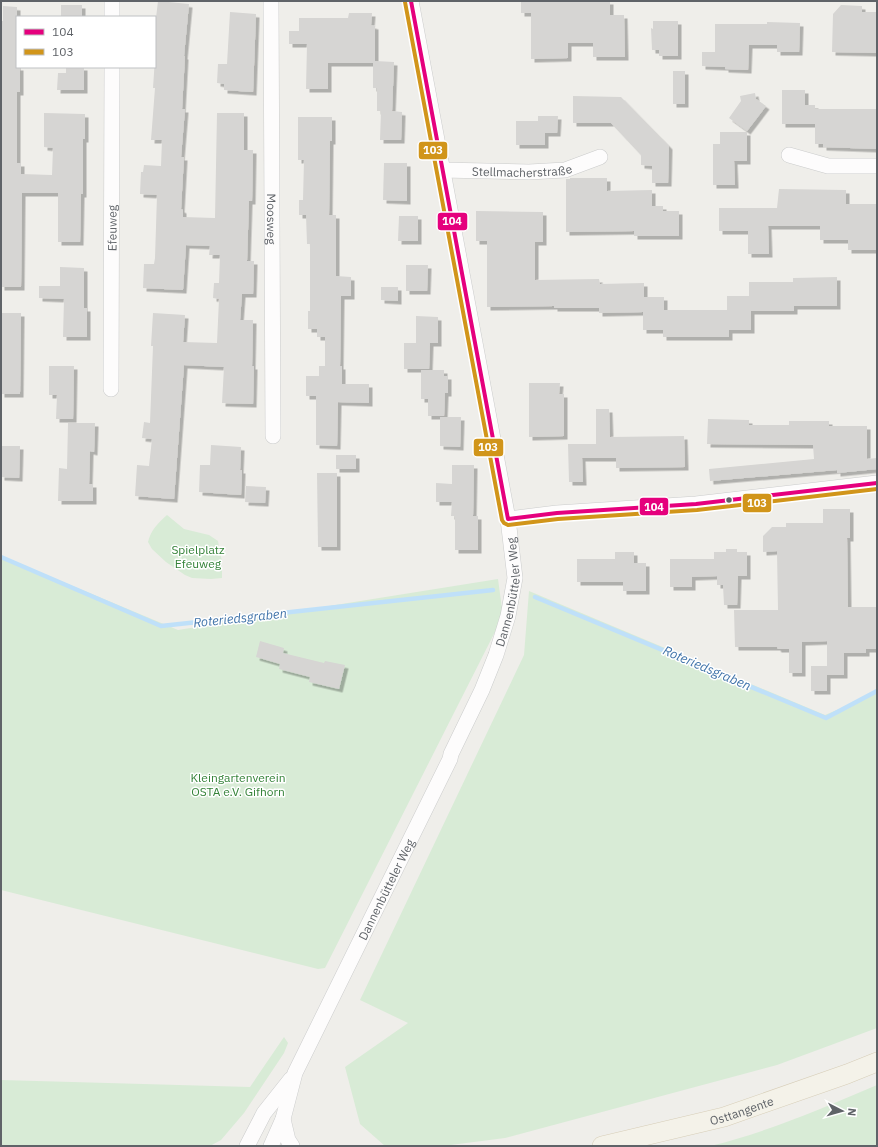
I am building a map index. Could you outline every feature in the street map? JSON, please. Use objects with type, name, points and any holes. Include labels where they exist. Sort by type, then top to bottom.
[{"type":"main road","name":"Osttangente","points":[[602,1146],[724,1117],[877,1062]]},
{"type":"street","points":[[112,1],[112,16]]},
{"type":"street","name":"Moosweg","points":[[271,1],[273,436]]},
{"type":"street","name":"Dannenbütteler Weg","points":[[271,1146],[284,1119],[296,1073],[450,759],[482,690],[496,655],[508,616],[515,578],[508,519],[411,1]]},
{"type":"street","name":"Efeuweg","points":[[111,389],[112,68]]},
{"type":"street","points":[[789,155],[828,166],[877,166]]},
{"type":"street","name":"Stellmacherstraße","points":[[442,170],[529,172],[565,170],[600,157]]},
{"type":"street","points":[[508,519],[558,513],[696,504],[877,483]]},
{"type":"street","name":"Dannenbütteler Weg","points":[[246,1146],[264,1113],[296,1073]]},
{"type":"street","name":"Dannenbütteler Weg","points":[[284,1119],[288,1140],[292,1146]]},
{"type":"green space","name":"Spielplatz Efeuweg","points":[[167,515],[184,529],[209,535],[218,541],[222,562],[222,578],[192,578],[166,562],[152,549],[148,542],[151,534]]},
{"type":"green space","name":"Kleingartenverein OSTA e.V. Gifhorn","points":[[1,556],[178,630],[498,579],[503,616],[325,968],[318,969],[1,890]]},
{"type":"green space","points":[[529,591],[825,715],[877,693],[877,1028],[777,1065],[505,1138],[443,1146],[385,1146],[360,1124],[345,1067],[408,1023],[360,1000],[524,655]]},
{"type":"green space","points":[[284,1037],[288,1043],[284,1053],[244,1113],[221,1140],[210,1146],[1,1146],[1,1080],[250,1087]]},
{"type":"green space","points":[[877,1085],[877,1146],[710,1146],[774,1127]]},
{"type":"building","points":[[158,1],[189,4],[184,56],[182,109],[185,109],[181,157],[184,157],[181,209],[183,210],[183,217],[215,218],[217,113],[244,113],[244,150],[253,150],[252,201],[249,201],[247,261],[254,261],[253,294],[242,294],[240,320],[253,320],[253,404],[222,403],[224,367],[184,365],[174,499],[135,496],[137,465],[149,466],[152,439],[142,438],[144,422],[150,423],[153,313],[185,315],[183,342],[217,343],[219,299],[213,298],[214,283],[219,283],[220,255],[209,255],[210,246],[186,245],[183,290],[143,288],[144,264],[154,264],[155,258],[157,195],[140,194],[141,172],[143,172],[144,165],[161,166],[162,140],[151,140],[155,88],[153,88],[154,68],[156,68],[156,18]]},
{"type":"building","points":[[521,1],[610,1],[610,15],[624,15],[625,57],[593,57],[593,43],[568,43],[568,58],[531,59],[531,13],[521,13]]},
{"type":"building","points":[[61,5],[82,5],[82,16],[61,16]]},
{"type":"building","points":[[841,5],[862,6],[862,12],[877,12],[877,53],[832,52],[833,14]]},
{"type":"building","points":[[3,6],[17,7],[16,68],[20,68],[20,92],[17,92],[17,163],[21,163],[21,174],[52,175],[53,148],[44,147],[44,113],[85,114],[80,242],[58,242],[58,193],[22,193],[21,287],[1,287],[1,21],[3,21]]},
{"type":"building","points":[[230,12],[256,14],[253,92],[224,90],[224,84],[217,83],[218,64],[227,64]]},
{"type":"building","points":[[349,13],[372,13],[371,25],[375,26],[375,61],[394,62],[392,111],[402,112],[401,140],[380,140],[381,111],[377,111],[377,88],[373,88],[373,63],[328,63],[328,89],[306,89],[307,44],[289,44],[289,31],[299,31],[299,18],[348,18]]},
{"type":"building","points":[[653,21],[678,21],[678,56],[659,56],[659,50],[652,50],[651,28],[653,29]]},
{"type":"building","points":[[767,22],[800,23],[799,52],[777,52],[777,45],[749,45],[748,70],[702,66],[702,52],[715,52],[715,24],[767,24]]},
{"type":"building","points":[[66,68],[84,68],[84,90],[57,90],[58,73],[66,73]]},
{"type":"building","points":[[673,71],[685,71],[685,104],[673,104]]},
{"type":"building","points":[[782,90],[805,90],[805,105],[815,105],[815,109],[877,109],[877,149],[823,147],[823,144],[815,144],[815,124],[782,124]]},
{"type":"building","points":[[755,93],[756,99],[766,106],[747,131],[729,118],[741,101],[740,96]]},
{"type":"building","points":[[573,96],[621,97],[669,146],[668,183],[652,183],[652,166],[641,165],[641,155],[611,123],[573,123]]},
{"type":"building","points":[[538,116],[558,116],[557,133],[545,133],[545,145],[516,145],[516,121],[538,121]]},
{"type":"building","points":[[298,117],[332,117],[332,141],[330,141],[329,215],[336,215],[336,276],[351,277],[351,296],[341,296],[340,366],[342,366],[342,384],[369,384],[369,403],[338,402],[337,446],[316,445],[316,396],[306,396],[306,376],[319,376],[319,366],[325,366],[325,337],[317,337],[317,329],[308,329],[308,311],[310,311],[310,244],[307,244],[306,215],[299,215],[299,200],[303,200],[304,160],[298,160]]},
{"type":"building","points":[[720,132],[747,132],[747,161],[734,161],[735,185],[713,185],[713,144],[720,144]]},
{"type":"building","points":[[384,163],[407,163],[407,201],[383,200]]},
{"type":"building","points":[[607,178],[607,191],[652,190],[652,206],[663,206],[663,211],[679,211],[679,236],[634,236],[634,231],[566,232],[566,179]]},
{"type":"building","points":[[779,189],[846,190],[846,204],[877,204],[877,250],[848,250],[848,240],[820,240],[820,226],[768,226],[769,254],[748,254],[748,231],[719,231],[719,208],[777,208]]},
{"type":"building","points":[[476,211],[543,212],[543,242],[535,242],[535,280],[599,279],[600,284],[644,283],[644,297],[664,297],[664,310],[727,310],[727,296],[749,296],[749,282],[793,282],[793,278],[837,277],[837,306],[794,306],[794,311],[751,311],[751,330],[729,330],[729,337],[663,337],[663,330],[643,330],[643,312],[599,313],[599,308],[554,308],[554,306],[487,307],[487,241],[476,241]]},
{"type":"building","points":[[399,216],[418,216],[418,241],[398,241]]},
{"type":"building","points":[[406,265],[428,265],[427,291],[406,291]]},
{"type":"building","points":[[60,267],[84,268],[84,308],[87,308],[87,337],[63,337],[64,299],[39,298],[39,286],[60,286]]},
{"type":"building","points":[[381,287],[398,287],[398,301],[381,300]]},
{"type":"building","points":[[1,313],[21,313],[20,394],[1,394]]},
{"type":"building","points":[[416,316],[438,317],[438,343],[430,343],[429,369],[404,369],[404,343],[416,343]]},
{"type":"building","points":[[49,366],[74,366],[73,419],[56,419],[57,395],[49,395]]},
{"type":"building","points":[[421,370],[444,370],[444,376],[448,376],[448,393],[445,393],[444,416],[428,416],[428,399],[421,399]]},
{"type":"building","points":[[529,383],[560,383],[559,394],[564,394],[564,436],[529,437]]},
{"type":"building","points":[[596,409],[609,409],[610,437],[684,436],[685,467],[616,468],[616,458],[582,458],[583,482],[569,482],[568,444],[596,444]]},
{"type":"building","points":[[440,417],[461,417],[460,447],[440,446]]},
{"type":"building","points":[[708,419],[749,420],[749,425],[789,425],[789,421],[829,421],[829,426],[867,426],[867,459],[877,458],[877,469],[837,473],[837,470],[710,481],[709,469],[814,459],[813,445],[707,444]]},
{"type":"building","points":[[68,423],[95,423],[94,452],[90,451],[89,484],[93,484],[93,501],[58,501],[59,468],[67,469]]},
{"type":"building","points":[[211,445],[241,447],[241,495],[199,492],[200,465],[210,465]]},
{"type":"building","points":[[1,446],[20,446],[19,478],[1,477]]},
{"type":"building","points":[[336,455],[356,455],[356,469],[336,469]]},
{"type":"building","points":[[452,465],[474,465],[473,516],[478,516],[478,550],[455,550],[455,516],[451,516],[452,502],[436,502],[436,483],[452,484]]},
{"type":"building","points":[[317,473],[337,473],[337,547],[318,547]]},
{"type":"building","points":[[246,486],[266,487],[265,503],[245,502]]},
{"type":"building","points":[[823,509],[850,509],[850,538],[847,538],[848,607],[877,607],[877,649],[866,649],[866,653],[844,653],[844,675],[827,675],[827,691],[811,691],[811,666],[827,666],[827,641],[802,642],[802,673],[789,673],[789,649],[778,649],[777,647],[735,647],[734,610],[778,610],[777,551],[763,552],[763,536],[772,527],[786,527],[786,523],[823,523]]},
{"type":"building","points":[[726,549],[737,549],[737,552],[747,552],[747,576],[738,576],[737,605],[724,605],[723,585],[717,585],[717,576],[692,577],[692,587],[670,587],[670,559],[714,559],[714,552],[726,552]]},
{"type":"building","points":[[615,552],[634,552],[634,563],[646,563],[646,591],[623,591],[623,582],[577,582],[577,559],[615,559]]},
{"type":"building","points":[[260,641],[284,648],[283,653],[324,663],[325,661],[345,665],[339,689],[309,682],[310,677],[279,669],[280,664],[256,657]]},
{"type":"waterway","name":"Roteriedsgraben","points":[[1,557],[161,626],[493,590]]},
{"type":"waterway","name":"Roteriedsgraben","points":[[535,597],[826,718],[877,691]]},
{"type":"transit line","name":"104","points":[[411,1],[508,519],[557,513],[696,504],[877,483]]},
{"type":"transit line","name":"103","points":[[405,2],[502,520],[504,523],[508,525],[558,519],[697,510],[877,489]]}]
